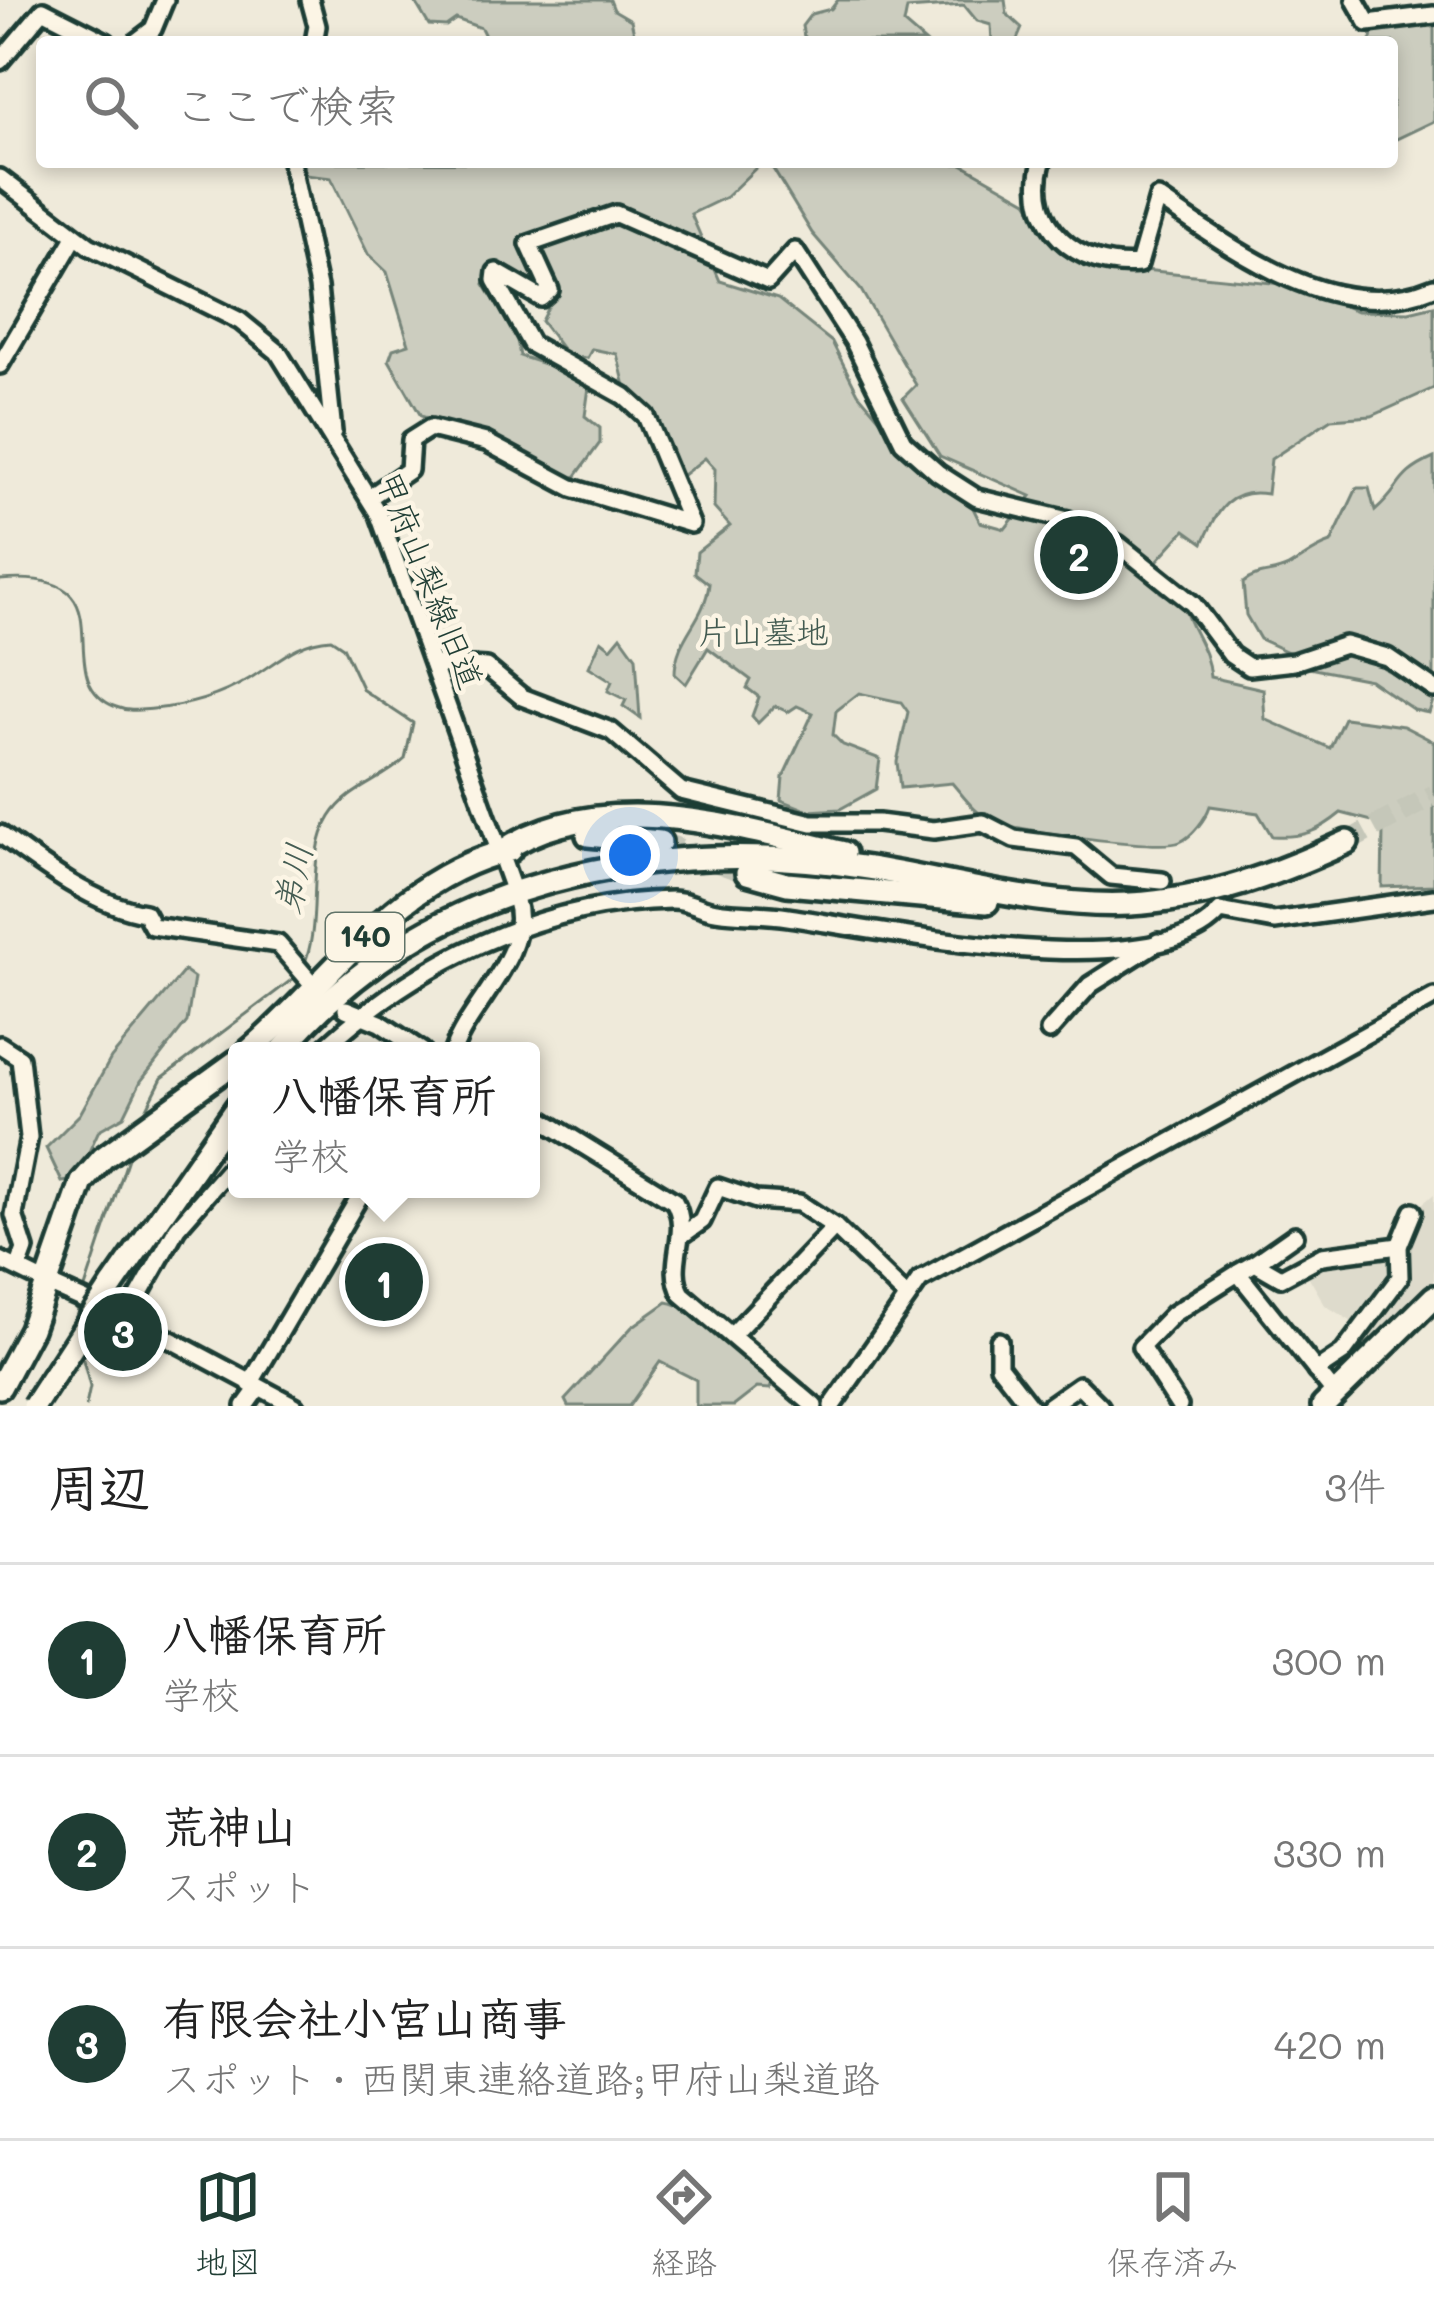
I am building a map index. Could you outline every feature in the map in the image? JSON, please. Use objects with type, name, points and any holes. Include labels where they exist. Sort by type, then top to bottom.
[{"type":"highway","points":[[501,852],[527,834],[547,829],[604,820],[668,818],[722,825],[1075,902]]},
{"type":"highway","points":[[501,852],[604,834],[660,842]]},
{"type":"highway","name":"140","points":[[290,1042],[349,984],[429,929],[520,889],[604,866],[690,855],[779,857],[1075,902],[1125,904],[1242,885],[1347,842]]},
{"type":"highway","name":"140","points":[[258,1042],[406,898],[445,873],[501,852]]},
{"type":"highway","points":[[747,873],[787,884],[1031,907],[1125,904]]},
{"type":"highway","points":[[0,1387],[31,1330],[75,1196],[104,1158],[228,1068]]},
{"type":"highway","points":[[34,1406],[228,1120]]},
{"type":"highway","points":[[1329,1400],[1434,1298]]},
{"type":"street","points":[[144,36],[153,29],[165,0]]},
{"type":"street","points":[[310,0],[315,36]]},
{"type":"street","points":[[1355,0],[1368,23],[1366,36]]},
{"type":"street","points":[[0,61],[43,10],[94,36]]},
{"type":"street","points":[[1368,23],[1434,15]]},
{"type":"street","points":[[292,168],[321,306],[333,436]]},
{"type":"street","points":[[1041,168],[1038,203],[1045,225],[1061,244],[1096,257],[1139,264],[1158,198],[1261,266],[1295,278],[1384,302],[1434,287]]},
{"type":"street","name":"甲府山梨線旧道","points":[[0,178],[75,237],[248,326],[278,352],[370,496],[501,852],[520,928]]},
{"type":"street","points":[[370,496],[409,470],[411,440],[430,428],[486,442],[572,488],[692,524],[646,416],[624,396],[531,344],[495,280],[496,272],[541,298],[550,290],[530,244],[616,214],[768,281],[795,250],[854,342],[897,431],[916,455],[976,498],[1068,520],[1118,544],[1192,604],[1239,661],[1260,669],[1345,645],[1387,657],[1434,688]]},
{"type":"street","points":[[0,365],[75,237]]},
{"type":"street","points":[[435,664],[485,667],[522,697],[611,731],[681,791],[701,797],[812,823],[878,823],[934,830],[982,823],[1014,839],[1076,848],[1111,876],[1162,881]]},
{"type":"street","points":[[0,834],[39,864],[127,910],[145,913],[152,926],[278,944],[308,979]]},
{"type":"street","points":[[329,1042],[353,1014],[444,962],[562,914],[678,900],[712,911],[996,946],[1088,950],[1198,934],[1220,911],[1274,921],[1434,898]]},
{"type":"street","points":[[458,1042],[520,928]]},
{"type":"street","points":[[1049,1031],[1090,985],[1158,942]]},
{"type":"street","points":[[832,1406],[920,1280],[1434,997]]},
{"type":"street","points":[[353,1014],[380,1023],[408,1042]]},
{"type":"street","points":[[0,1045],[20,1058],[29,1137],[14,1215],[25,1249],[6,1267],[37,1278]]},
{"type":"street","points":[[540,1119],[674,1201],[681,1236],[676,1284],[688,1300],[814,1406]]},
{"type":"street","points":[[127,1318],[177,1228],[228,1170]]},
{"type":"street","points":[[681,1236],[701,1221],[718,1187],[756,1200],[799,1203],[835,1227],[906,1296]]},
{"type":"street","points":[[244,1406],[359,1198]]},
{"type":"street","points":[[1316,1371],[1343,1353],[1400,1277],[1399,1246],[1413,1212]]},
{"type":"street","points":[[733,1334],[835,1227]]},
{"type":"street","points":[[1179,1406],[1141,1347],[1173,1314],[1295,1235]]},
{"type":"street","points":[[1255,1263],[1281,1278],[1322,1256],[1399,1246]]},
{"type":"street","points":[[1238,1273],[1316,1371],[1329,1400]]},
{"type":"street","points":[[63,1291],[127,1318],[295,1406]]},
{"type":"street","points":[[999,1341],[999,1366],[1030,1406]]},
{"type":"street","points":[[1049,1406],[1079,1384],[1100,1406]]},
{"type":"shaded area","points":[[1434,1194],[1434,1286],[1393,1324],[1378,1348],[1357,1335],[1362,1328],[1325,1305],[1303,1267],[1399,1246],[1413,1212]]},
{"type":"green space","points":[[414,0],[610,0],[614,10],[631,20],[635,36],[485,36],[481,28],[456,19],[446,26],[429,25]]},
{"type":"green space","points":[[838,0],[1005,0],[1007,14],[1022,28],[1019,36],[992,36],[991,25],[977,21],[964,5],[907,9],[904,24],[918,36],[804,36],[802,26],[811,14],[831,9]]},
{"type":"green space","points":[[1434,19],[1434,121],[1398,138],[1398,36],[1371,36],[1372,29]]},
{"type":"green space","name":"片山墓地","points":[[304,168],[756,168],[726,197],[691,214],[720,281],[778,299],[832,342],[858,393],[933,481],[970,502],[980,522],[1005,529],[1031,496],[940,456],[903,398],[916,385],[861,290],[812,233],[771,168],[969,168],[1027,201],[1062,250],[1114,267],[1292,285],[1357,311],[1409,312],[1434,306],[1434,388],[1372,416],[1331,419],[1271,459],[1267,494],[1233,499],[1219,512],[1203,543],[1185,530],[1148,571],[1160,592],[1184,607],[1210,677],[1263,689],[1265,719],[1330,748],[1344,718],[1403,726],[1434,742],[1434,885],[1382,887],[1383,830],[1376,822],[1341,813],[1309,832],[1272,836],[1258,813],[1210,806],[1190,836],[1167,844],[1087,838],[994,822],[952,783],[900,788],[897,762],[908,712],[901,702],[859,693],[836,711],[833,735],[843,745],[880,759],[876,789],[840,809],[809,811],[781,800],[783,777],[813,713],[797,706],[788,712],[775,706],[758,723],[752,716],[759,697],[747,688],[751,680],[708,648],[686,684],[675,674],[680,650],[709,584],[695,573],[697,552],[730,526],[714,508],[715,469],[705,458],[678,479],[626,390],[617,354],[592,349],[587,358],[568,357],[541,321],[550,303],[521,295],[491,275],[484,284],[516,335],[520,356],[575,374],[589,387],[585,416],[600,428],[600,443],[573,480],[487,438],[421,416],[389,360],[393,349],[409,344],[387,272],[368,254],[331,178],[305,175]]},
{"type":"green space","points":[[1434,458],[1434,697],[1429,713],[1414,710],[1370,680],[1303,667],[1292,654],[1260,639],[1246,615],[1243,583],[1288,567],[1331,543],[1357,488],[1369,488],[1375,511],[1406,476]]},
{"type":"green space","points":[[621,636],[636,657],[640,718],[623,706],[626,700],[608,691],[612,681],[589,667],[601,640],[611,648]]},
{"type":"green space","points":[[184,971],[194,978],[187,1022],[141,1081],[124,1116],[99,1130],[76,1180],[62,1182],[46,1148],[80,1114],[111,1058]]},
{"type":"green space","points":[[667,1302],[708,1322],[738,1346],[774,1378],[770,1389],[757,1388],[734,1406],[696,1406],[696,1380],[660,1362],[629,1406],[568,1406],[565,1400],[632,1327]]},
{"type":"waterway","name":"弟川","points":[[0,580],[42,581],[66,591],[78,607],[86,673],[95,693],[121,709],[203,700],[238,685],[297,648],[331,639],[343,647],[363,690],[413,723],[405,759],[337,807],[322,834],[312,930],[303,967]]},
{"type":"waterway","name":"弟川","points":[[141,1120],[162,1078],[298,975]]},
{"type":"waterway","name":"弟川","points":[[84,1291],[130,1152]]},
{"type":"waterway","name":"弟川","points":[[74,1325],[79,1306]]},
{"type":"waterway","name":"弟川","points":[[81,1352],[90,1387],[86,1406]]},
{"type":"tunnel","points":[[1347,842],[1434,795]]},
{"type":"tunnel","points":[[660,842],[747,873]]},
{"type":"place","name":"荒神山","points":[[1079,555]]},
{"type":"place","name":"八幡保育所","points":[[384,1282]]},
{"type":"place","name":"有限会社小宮山商事","points":[[123,1332]]}]
